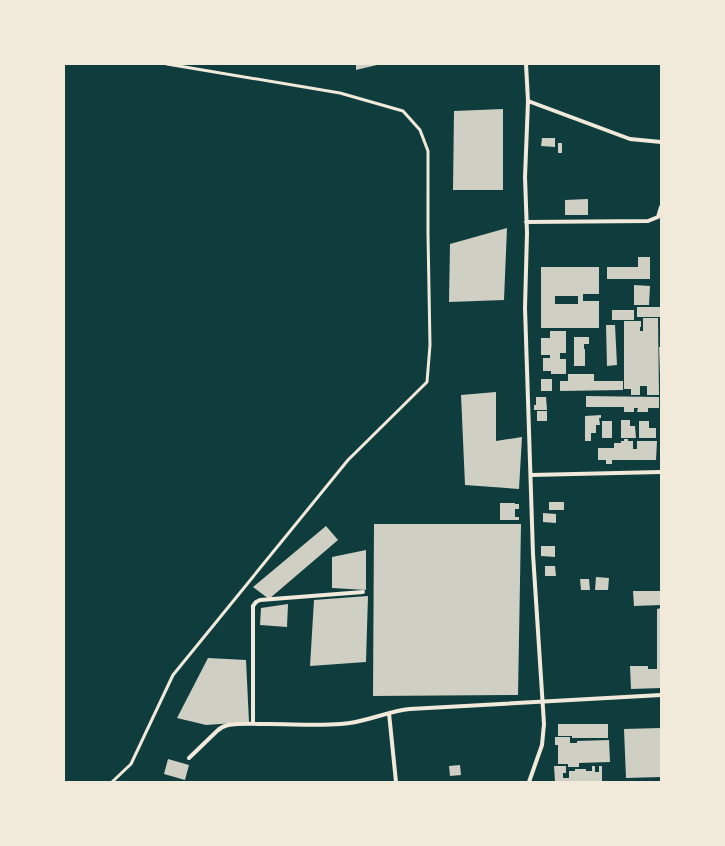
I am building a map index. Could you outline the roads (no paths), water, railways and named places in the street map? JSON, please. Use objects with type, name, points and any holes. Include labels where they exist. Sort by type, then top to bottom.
[{"type":"street","points":[[526,64],[528,101],[525,177],[525,308],[533,554],[544,724],[542,745],[530,782]]},
{"type":"street","points":[[528,101],[630,139],[661,142]]},
{"type":"street","points":[[526,222],[648,221],[660,217],[661,207]]},
{"type":"street","points":[[531,475],[661,472]]},
{"type":"street","points":[[253,724],[253,606],[256,602],[260,600],[363,592]]},
{"type":"street","points":[[189,758],[217,731],[228,725],[342,724],[410,709],[661,695]]},
{"type":"street","points":[[389,713],[396,782]]},
{"type":"lane","points":[[112,782],[131,764],[173,675],[348,460],[427,382],[430,345],[428,151],[420,130],[403,111],[340,93],[167,64]]}]
